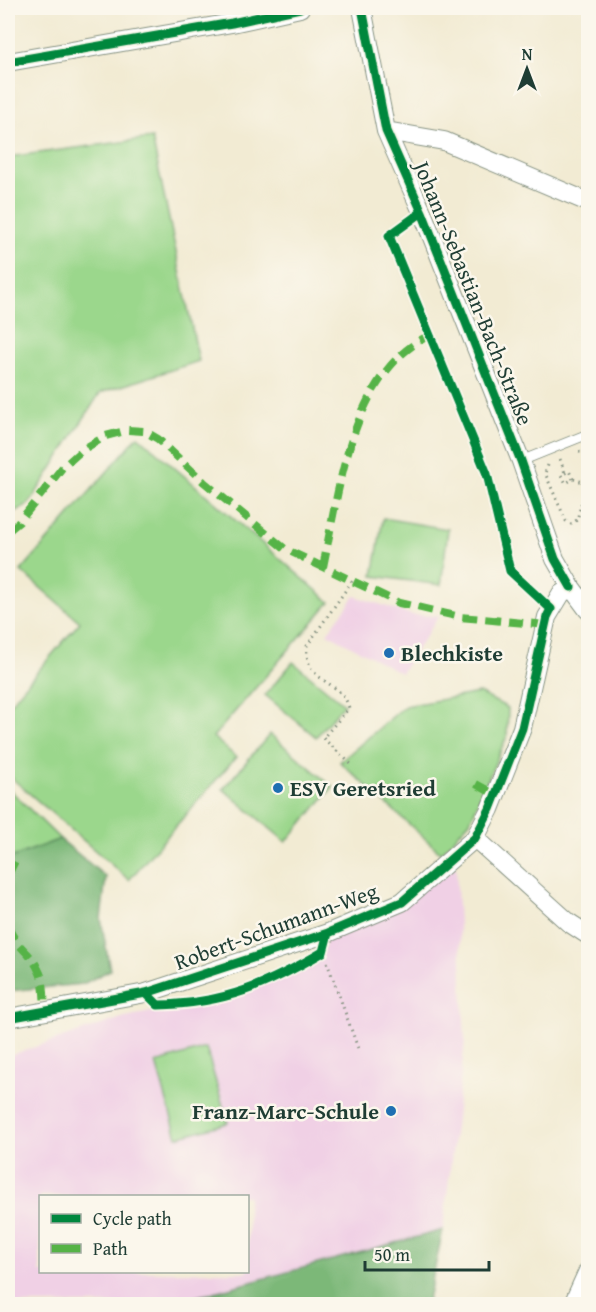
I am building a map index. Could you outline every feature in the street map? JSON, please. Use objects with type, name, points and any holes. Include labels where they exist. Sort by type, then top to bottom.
[{"type":"street","points":[[8,62],[232,23],[300,8]]},
{"type":"street","name":"Johann-Sebastian-Bach-Straße","points":[[362,8],[386,131],[422,212],[521,461],[555,559],[588,610]]},
{"type":"street","points":[[386,131],[444,141],[588,202]]},
{"type":"street","name":"Robert-Schumann-Weg","points":[[8,1018],[146,993],[328,933],[402,902],[475,838],[490,808],[522,728],[547,616],[561,594],[571,587]]},
{"type":"street","points":[[475,838],[568,922],[588,935]]},
{"type":"street","points":[[573,1305],[588,1271]]},
{"type":"lane","points":[[521,461],[588,434]]},
{"type":"lane","points":[[146,993],[158,1005],[188,1005],[223,998],[281,977],[323,952],[328,933]]},
{"type":"path","points":[[588,453],[580,452],[560,459],[547,465],[545,472],[566,521],[571,524],[577,520],[588,478]]},
{"type":"path","points":[[560,459],[565,473]]},
{"type":"path","points":[[573,479],[569,471],[561,475],[566,483],[573,479],[587,483]]},
{"type":"path","points":[[352,581],[307,646],[307,656],[312,671],[346,697],[350,708],[323,738],[353,766]]},
{"type":"path","points":[[323,952],[359,1051]]},
{"type":"shaded area","name":"Blechkiste","points":[[355,596],[412,615],[439,616],[401,673],[327,633]]},
{"type":"shaded area","points":[[456,866],[465,1041],[443,1230],[170,1304],[8,1304],[8,1056],[125,1017],[229,997],[323,953],[328,933],[402,902]]},
{"type":"green space","points":[[152,138],[199,361],[100,393],[29,504],[8,515],[8,157]]},
{"type":"green space","points":[[138,436],[330,602],[213,737],[236,757],[129,880],[8,775],[8,706],[80,622],[21,571]]},
{"type":"green space","points":[[383,518],[448,529],[441,585],[373,576]]},
{"type":"green space","points":[[293,662],[344,704],[316,737],[265,695]]},
{"type":"green space","points":[[479,693],[508,708],[507,736],[470,821],[441,853],[340,762],[405,706]]},
{"type":"green space","name":"ESV Geretsried","points":[[270,734],[333,787],[286,842],[223,789]]},
{"type":"green space","points":[[8,788],[60,839],[8,859]]},
{"type":"green space","points":[[60,839],[106,877],[101,919],[110,970],[83,984],[8,991],[8,859]]},
{"type":"green space","points":[[206,1048],[228,1123],[177,1137],[156,1063]]},
{"type":"green space","points":[[443,1230],[427,1304],[170,1304]]},
{"type":"marked path","points":[[323,567],[343,470],[353,436],[366,405],[382,376],[403,353],[430,335]]},
{"type":"marked path","points":[[8,531],[19,522],[62,468],[82,450],[106,436],[128,430],[144,431],[158,439],[204,482],[285,549],[399,603],[460,617],[546,625]]},
{"type":"marked path","points":[[476,784],[496,795]]},
{"type":"marked path","points":[[8,875],[15,861]]},
{"type":"marked path","points":[[8,926],[15,939],[35,963],[40,974],[44,990],[45,1012]]},
{"type":"cycle path","points":[[8,62],[232,23],[300,8]]},
{"type":"cycle path","points":[[362,8],[386,131],[422,212],[521,461],[555,559],[571,587]]},
{"type":"cycle path","points":[[8,1018],[146,993],[328,933],[402,902],[475,838],[490,809],[522,728],[547,617],[551,609],[510,571],[487,474],[389,236],[422,212]]},
{"type":"cycle path","points":[[146,993],[158,1005],[204,1001],[244,990],[283,974],[323,952],[328,933]]},
{"type":"place","name":"Blechkiste","points":[[389,653]]},
{"type":"place","name":"ESV Geretsried","points":[[278,788]]},
{"type":"place","name":"Franz-Marc-Schule","points":[[391,1111]]}]
